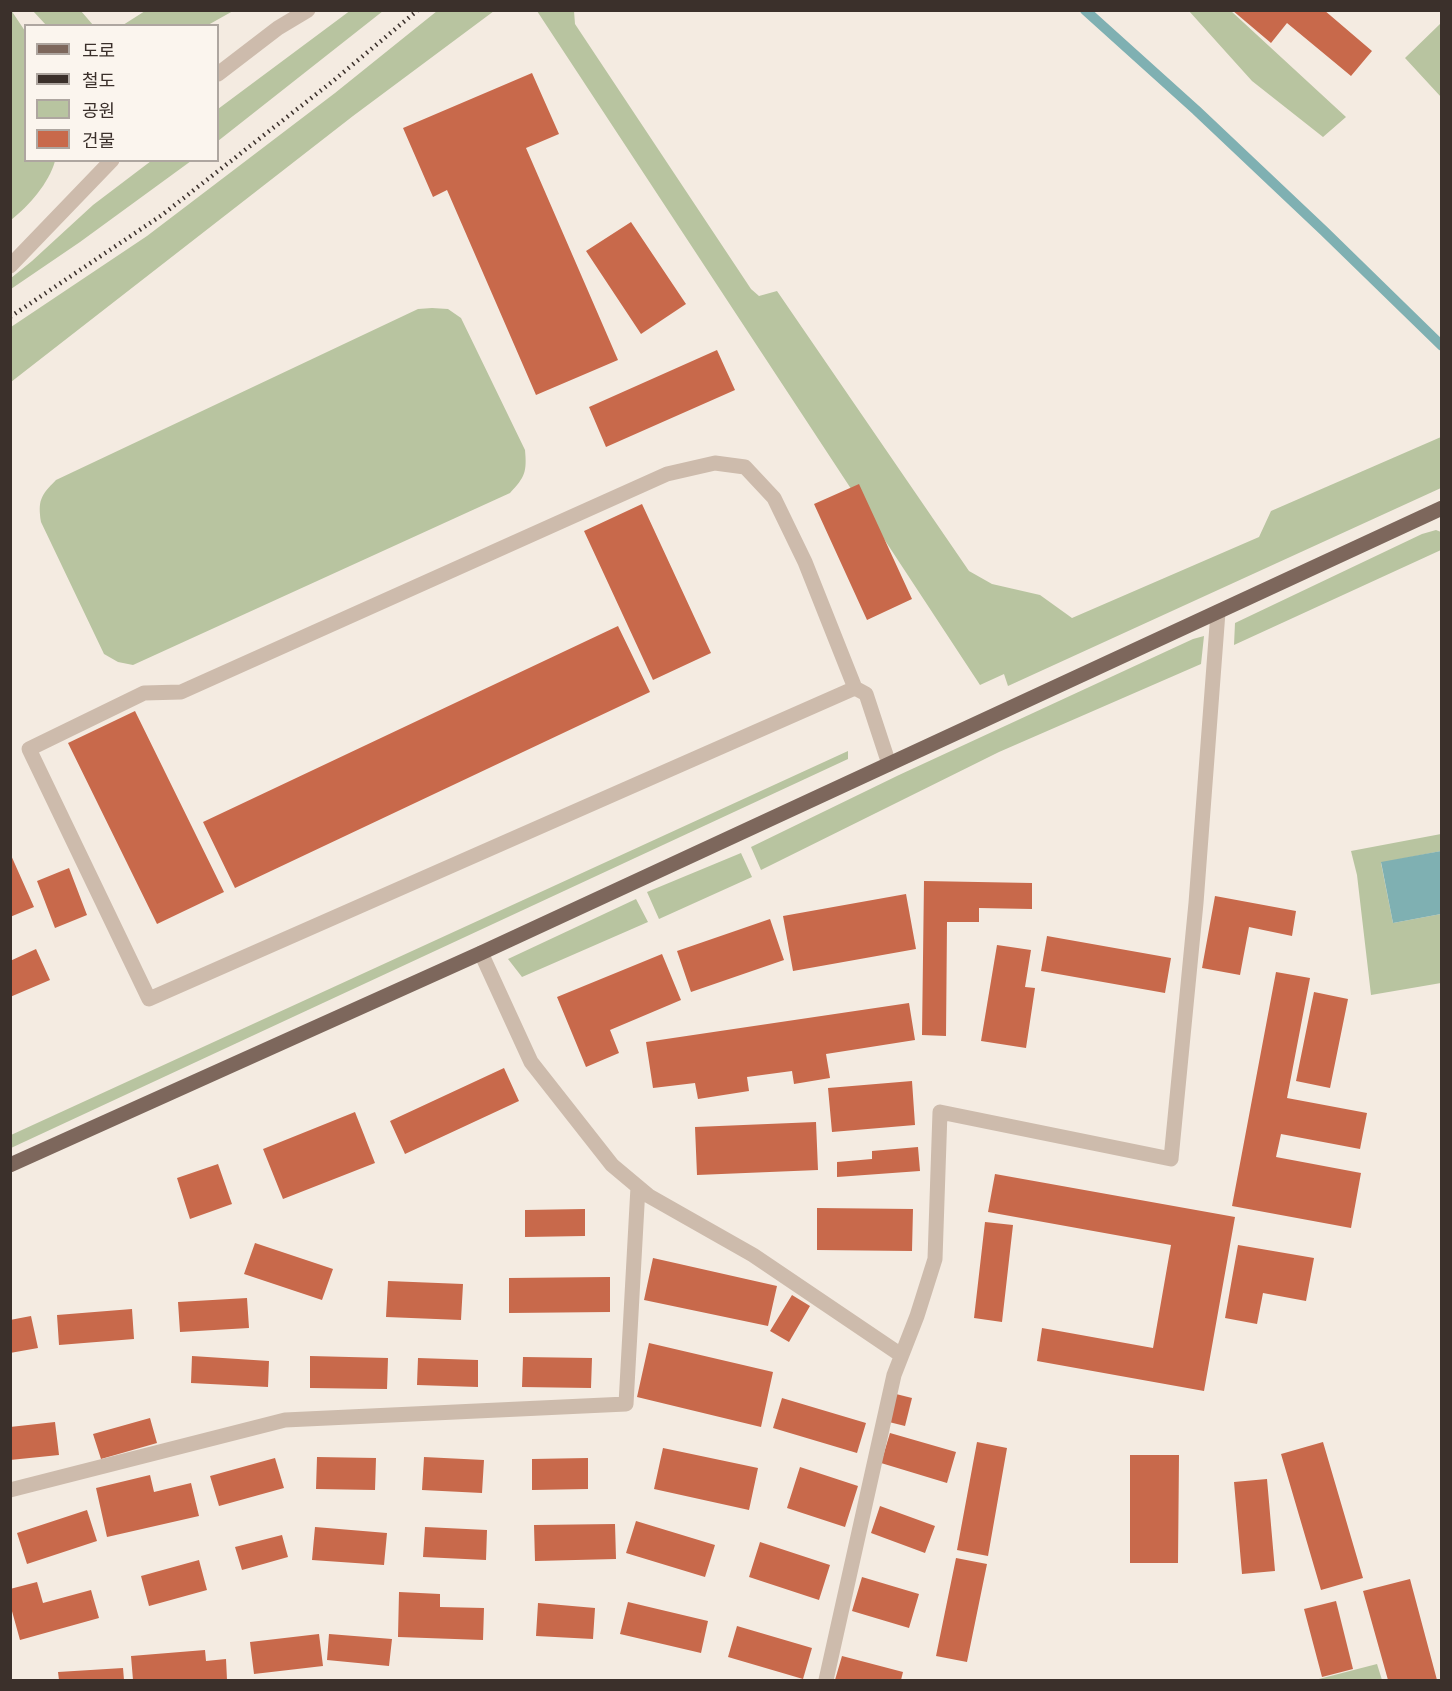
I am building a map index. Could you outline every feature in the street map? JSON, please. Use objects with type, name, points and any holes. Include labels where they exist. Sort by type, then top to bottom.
[{"type":"main road","points":[[10,1166],[481,953],[1442,508]]},
{"type":"street","points":[[219,73],[278,28],[308,10]]},
{"type":"street","points":[[10,266],[110,162]]},
{"type":"street","points":[[855,688],[148,999],[28,749],[144,693],[181,692],[667,474],[715,463],[745,467],[774,498],[805,562],[855,688],[866,694],[889,764]]},
{"type":"street","points":[[826,1680],[894,1375],[917,1316],[935,1259],[939,1112],[1171,1159],[1196,903],[1218,612]]},
{"type":"street","points":[[481,953],[531,1062],[612,1165],[649,1196],[753,1256],[902,1355]]},
{"type":"street","points":[[10,1490],[285,1420],[626,1404],[638,1187]]},
{"type":"green space","points":[[11,10],[24,30],[24,162],[55,162],[38,194],[11,220]]},
{"type":"green space","points":[[145,10],[233,11],[210,24],[125,24]]},
{"type":"green space","points":[[351,10],[383,11],[219,140],[219,108]]},
{"type":"green space","points":[[33,11],[81,11],[92,24],[45,24]]},
{"type":"green space","points":[[437,11],[494,11],[353,116],[11,382],[11,327],[147,236],[335,93]]},
{"type":"green space","points":[[537,11],[574,11],[575,24],[751,289],[759,296],[777,291],[969,571],[992,584],[1040,595],[1072,618],[1259,537],[1271,511],[1441,437],[1441,488],[1008,686],[1004,674],[980,685]]},
{"type":"green space","points":[[1189,11],[1231,11],[1346,117],[1323,137],[1252,81]]},
{"type":"green space","points":[[1441,23],[1441,97],[1405,58]]},
{"type":"green space","points":[[150,162],[190,162],[11,289],[11,278],[93,205]]},
{"type":"green space","points":[[418,309],[448,309],[461,318],[525,450],[524,474],[510,493],[133,665],[118,662],[104,654],[41,522],[41,499],[56,480]]},
{"type":"green space","points":[[1436,530],[1441,532],[1441,550],[1234,645],[1235,623],[1422,534]]},
{"type":"green space","points":[[1204,636],[1201,664],[999,752],[761,870],[751,847],[899,775],[1193,639]]},
{"type":"green space","points":[[848,751],[848,759],[11,1148],[11,1135]]},
{"type":"green space","points":[[1441,834],[1441,851],[1381,863],[1393,923],[1441,914],[1441,983],[1371,995],[1357,875],[1351,851]]},
{"type":"green space","points":[[741,853],[752,877],[659,919],[647,892]]},
{"type":"green space","points":[[636,899],[648,922],[522,977],[508,959]]},
{"type":"green space","points":[[1377,1664],[1382,1680],[1315,1680]]},
{"type":"water","points":[[1441,851],[1441,914],[1393,923],[1381,862]]},
{"type":"building","points":[[1232,10],[1324,10],[1372,51],[1351,76],[1287,23],[1271,43]]},
{"type":"building","points":[[532,73],[559,134],[526,148],[618,360],[536,395],[447,190],[433,197],[403,128]]},
{"type":"building","points":[[631,222],[686,304],[641,334],[586,251]]},
{"type":"building","points":[[717,350],[735,390],[606,447],[589,407]]},
{"type":"building","points":[[859,484],[912,599],[867,620],[814,504]]},
{"type":"building","points":[[642,504],[711,653],[653,680],[584,531]]},
{"type":"building","points":[[618,626],[650,692],[235,888],[203,822]]},
{"type":"building","points":[[135,711],[224,892],[157,924],[68,743]]},
{"type":"building","points":[[10,853],[34,907],[10,917]]},
{"type":"building","points":[[69,868],[87,915],[55,928],[37,881]]},
{"type":"building","points":[[924,881],[1032,883],[1032,909],[979,908],[979,922],[947,922],[946,1036],[922,1035]]},
{"type":"building","points":[[906,894],[916,949],[793,971],[783,916]]},
{"type":"building","points":[[1215,896],[1296,911],[1292,936],[1249,927],[1240,975],[1202,968]]},
{"type":"building","points":[[770,919],[784,960],[691,992],[677,951]]},
{"type":"building","points":[[1047,936],[1171,958],[1165,993],[1041,971]]},
{"type":"building","points":[[997,945],[1031,950],[1025,987],[1035,988],[1026,1048],[981,1041]]},
{"type":"building","points":[[36,949],[50,980],[10,997],[10,961]]},
{"type":"building","points":[[662,954],[681,1000],[610,1030],[619,1053],[586,1067],[557,997]]},
{"type":"building","points":[[1276,972],[1310,978],[1287,1098],[1367,1113],[1360,1149],[1281,1134],[1276,1157],[1361,1173],[1351,1228],[1232,1206]]},
{"type":"building","points":[[1314,992],[1348,999],[1330,1088],[1296,1081]]},
{"type":"building","points":[[909,1003],[915,1040],[826,1054],[830,1078],[794,1084],[792,1071],[747,1077],[749,1091],[698,1099],[695,1083],[653,1088],[646,1042]]},
{"type":"building","points":[[504,1068],[519,1101],[405,1154],[390,1121]]},
{"type":"building","points":[[912,1081],[915,1125],[832,1132],[828,1088]]},
{"type":"building","points":[[355,1112],[375,1163],[283,1199],[263,1149]]},
{"type":"building","points":[[816,1122],[818,1170],[697,1175],[695,1127]]},
{"type":"building","points":[[918,1147],[920,1171],[837,1177],[837,1162],[872,1159],[872,1151]]},
{"type":"building","points":[[218,1164],[232,1204],[190,1219],[177,1178]]},
{"type":"building","points":[[995,1174],[1235,1217],[1204,1391],[1037,1361],[1042,1328],[1153,1348],[1171,1245],[988,1212]]},
{"type":"building","points":[[817,1208],[913,1209],[912,1251],[817,1250]]},
{"type":"building","points":[[585,1209],[585,1236],[525,1237],[525,1210]]},
{"type":"building","points":[[985,1222],[1013,1225],[1002,1322],[974,1318]]},
{"type":"building","points":[[255,1243],[333,1269],[322,1300],[244,1274]]},
{"type":"building","points":[[1238,1245],[1314,1258],[1306,1301],[1263,1293],[1257,1324],[1225,1318]]},
{"type":"building","points":[[653,1258],[777,1286],[768,1326],[644,1300]]},
{"type":"building","points":[[610,1277],[610,1312],[509,1313],[509,1278]]},
{"type":"building","points":[[388,1281],[463,1284],[461,1320],[386,1317]]},
{"type":"building","points":[[792,1295],[810,1306],[789,1342],[770,1331]]},
{"type":"building","points":[[247,1298],[249,1328],[180,1332],[178,1302]]},
{"type":"building","points":[[132,1309],[134,1339],[59,1345],[57,1315]]},
{"type":"building","points":[[31,1316],[38,1348],[10,1353],[10,1320]]},
{"type":"building","points":[[649,1343],[773,1372],[761,1427],[637,1397]]},
{"type":"building","points":[[192,1356],[269,1361],[268,1387],[191,1383]]},
{"type":"building","points":[[310,1356],[388,1358],[387,1389],[310,1388]]},
{"type":"building","points":[[523,1357],[592,1358],[591,1388],[522,1387]]},
{"type":"building","points":[[418,1358],[478,1360],[478,1387],[417,1385]]},
{"type":"building","points":[[896,1394],[912,1398],[905,1426],[889,1422]]},
{"type":"building","points":[[782,1398],[866,1423],[857,1453],[773,1428]]},
{"type":"building","points":[[150,1418],[157,1443],[101,1459],[93,1434]]},
{"type":"building","points":[[55,1422],[59,1455],[10,1460],[10,1427]]},
{"type":"building","points":[[890,1433],[956,1452],[947,1483],[881,1463]]},
{"type":"building","points":[[977,1442],[1007,1448],[988,1556],[957,1550]]},
{"type":"building","points":[[1323,1442],[1363,1578],[1321,1590],[1281,1454]]},
{"type":"building","points":[[663,1448],[758,1468],[749,1510],[654,1489]]},
{"type":"building","points":[[1130,1455],[1179,1455],[1178,1563],[1130,1563]]},
{"type":"building","points":[[317,1457],[376,1458],[375,1490],[316,1489]]},
{"type":"building","points":[[424,1457],[484,1460],[482,1493],[422,1490]]},
{"type":"building","points":[[275,1458],[284,1488],[219,1506],[210,1476]]},
{"type":"building","points":[[588,1458],[588,1489],[532,1490],[532,1459]]},
{"type":"building","points":[[800,1467],[858,1486],[845,1527],[787,1508]]},
{"type":"building","points":[[150,1475],[154,1492],[191,1483],[199,1516],[107,1537],[96,1488]]},
{"type":"building","points":[[1267,1479],[1275,1571],[1242,1574],[1234,1482]]},
{"type":"building","points":[[880,1506],[935,1526],[925,1553],[871,1533]]},
{"type":"building","points":[[87,1510],[97,1541],[27,1564],[17,1533]]},
{"type":"building","points":[[636,1521],[715,1545],[705,1577],[626,1553]]},
{"type":"building","points":[[615,1524],[616,1559],[535,1561],[534,1525]]},
{"type":"building","points":[[315,1527],[387,1533],[384,1565],[312,1560]]},
{"type":"building","points":[[425,1527],[487,1530],[486,1560],[423,1557]]},
{"type":"building","points":[[282,1535],[288,1557],[242,1570],[235,1547]]},
{"type":"building","points":[[760,1542],[830,1565],[819,1600],[749,1577]]},
{"type":"building","points":[[956,1558],[987,1564],[967,1662],[936,1656]]},
{"type":"building","points":[[199,1560],[207,1590],[149,1606],[141,1576]]},
{"type":"building","points":[[862,1577],[919,1594],[909,1628],[852,1611]]},
{"type":"building","points":[[1410,1579],[1437,1680],[1388,1680],[1363,1591]]},
{"type":"building","points":[[37,1582],[43,1603],[91,1590],[99,1618],[20,1640],[10,1604],[10,1589]]},
{"type":"building","points":[[399,1592],[440,1594],[440,1607],[484,1608],[483,1640],[398,1637]]},
{"type":"building","points":[[1336,1601],[1353,1669],[1322,1677],[1304,1609]]},
{"type":"building","points":[[628,1602],[708,1621],[701,1653],[620,1634]]},
{"type":"building","points":[[538,1603],[595,1608],[593,1639],[536,1636]]},
{"type":"building","points":[[737,1626],[812,1648],[803,1679],[728,1657]]},
{"type":"building","points":[[319,1634],[323,1666],[254,1674],[250,1642]]},
{"type":"building","points":[[329,1634],[392,1639],[389,1666],[327,1660]]},
{"type":"building","points":[[205,1650],[206,1661],[226,1659],[227,1680],[133,1680],[131,1656]]},
{"type":"building","points":[[842,1656],[903,1672],[901,1680],[835,1680]]},
{"type":"building","points":[[123,1668],[124,1680],[59,1680],[58,1672]]},
{"type":"waterway","points":[[1085,10],[1196,110],[1442,346]]},
{"type":"railway","points":[[10,317],[162,215],[333,81],[418,10]]}]
